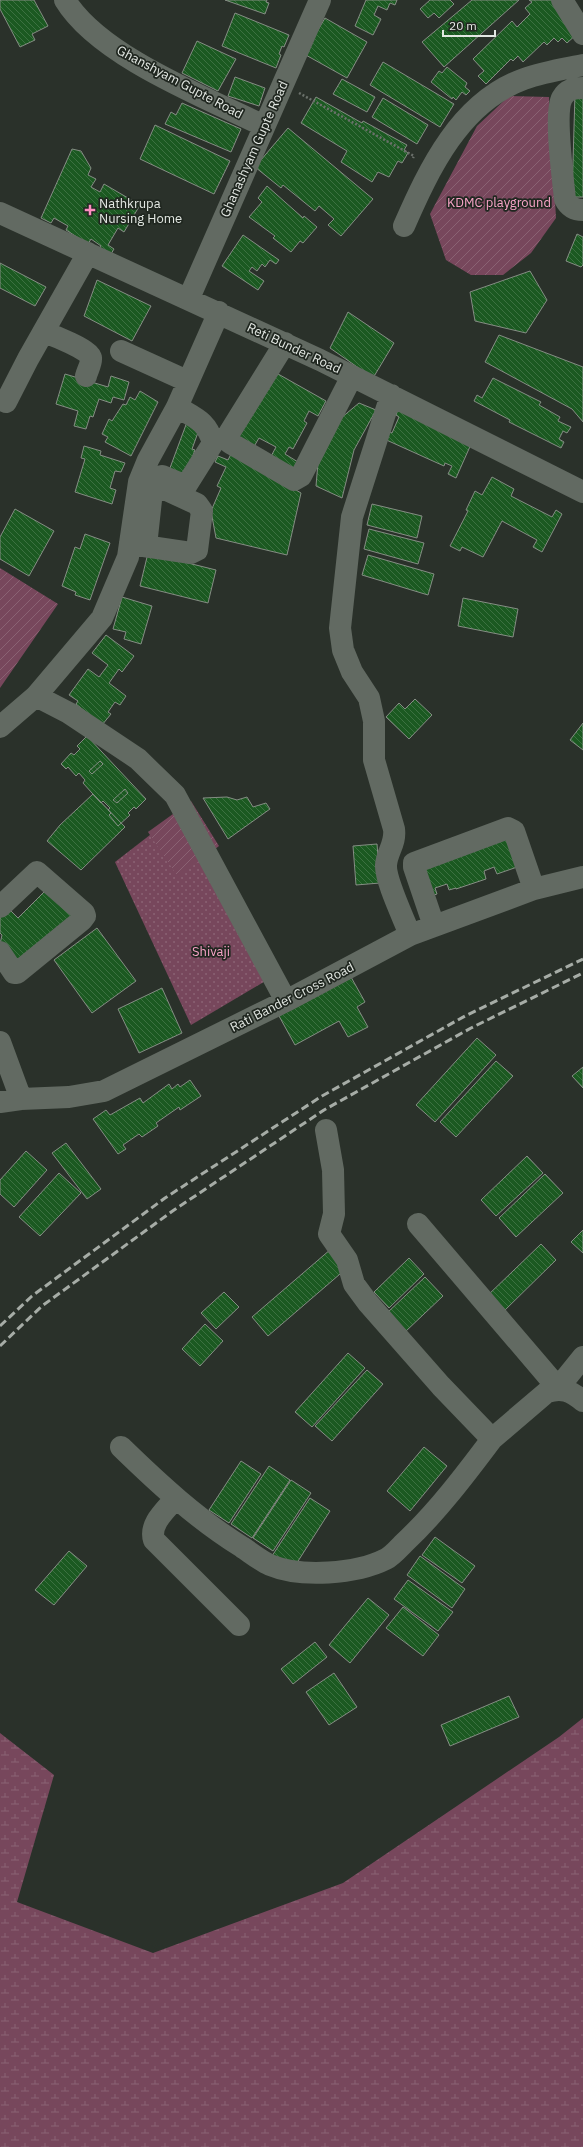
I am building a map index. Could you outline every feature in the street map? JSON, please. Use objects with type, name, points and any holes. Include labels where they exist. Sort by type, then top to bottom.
[{"type":"street","name":"Ghanshyam Gupte Road","points":[[65,0],[85,26],[124,55],[172,81],[264,126]]},
{"type":"street","name":"Ghanashyam Gupte Road","points":[[189,298],[320,0]]},
{"type":"street","points":[[562,0],[583,34]]},
{"type":"street","points":[[404,226],[423,183],[440,152],[469,116],[493,95],[523,79],[583,65]]},
{"type":"street","points":[[583,88],[574,88],[567,91],[559,107],[565,199],[568,205],[576,210],[583,210]]},
{"type":"street","name":"Reti Bunder Road","points":[[0,213],[285,343],[583,492]]},
{"type":"street","points":[[6,402],[88,253]]},
{"type":"street","points":[[0,727],[36,696],[102,618],[128,558],[138,545],[139,482],[148,460],[183,411],[187,381],[219,312]]},
{"type":"street","points":[[44,332],[85,350],[90,355],[92,359],[86,376]]},
{"type":"street","points":[[285,343],[228,435],[228,438],[232,444],[294,480],[300,476],[352,376]]},
{"type":"street","points":[[121,350],[152,366],[187,381]]},
{"type":"street","points":[[391,395],[352,517],[340,628],[343,650],[352,672],[369,698],[372,712],[374,760],[394,829],[395,839],[388,856],[387,873],[410,935]]},
{"type":"street","points":[[36,696],[69,713],[138,759],[175,795],[286,1001]]},
{"type":"street","points":[[434,926],[414,867],[414,863],[508,828],[514,831],[534,889]]},
{"type":"street","points":[[0,907],[37,872],[68,898],[84,913],[85,916],[17,973],[14,973],[0,952]]},
{"type":"street","name":"Rati Bander Cross Road","points":[[10,1100],[69,1097],[104,1091],[286,1001],[410,935],[534,889],[583,877]]},
{"type":"street","points":[[0,1042],[10,1100]]},
{"type":"street","points":[[326,1130],[333,1170],[334,1214],[329,1234],[347,1260],[354,1284],[368,1303],[441,1386],[492,1439]]},
{"type":"street","points":[[418,1224],[558,1388],[573,1393],[583,1401]]},
{"type":"street","points":[[121,1447],[175,1499],[225,1537],[270,1565],[296,1572],[319,1573],[345,1571],[387,1559],[414,1534],[467,1473],[492,1439],[548,1392],[558,1388],[583,1357]]},
{"type":"street","points":[[175,1499],[154,1525],[151,1532],[154,1540],[239,1625]]},
{"type":"path","points":[[283,84],[414,156],[412,160]]},
{"type":"green space","name":"KDMC playground","points":[[509,96],[549,97],[556,218],[531,253],[503,275],[471,275],[446,260],[430,214],[477,126]]},
{"type":"green space","points":[[0,568],[58,604],[0,688]]},
{"type":"green space","points":[[191,801],[219,846],[178,877],[148,832]]},
{"type":"green space","name":"Shivaji","points":[[190,804],[279,973],[191,1025],[115,862]]},
{"type":"green space","points":[[583,1718],[583,2147],[0,2147],[0,1733],[54,1775],[17,1902],[153,1953],[343,1883],[559,1737]]},
{"type":"building","points":[[0,0],[34,0],[48,26],[32,34],[35,40],[20,47],[0,9]]},
{"type":"building","points":[[225,0],[267,0],[266,2],[269,3],[265,14]]},
{"type":"building","points":[[366,0],[397,0],[395,5],[390,3],[387,10],[378,6],[374,15],[381,19],[373,35],[355,26]]},
{"type":"building","points":[[430,0],[450,0],[454,4],[439,18],[434,13],[428,18],[420,9]]},
{"type":"building","points":[[472,0],[519,0],[444,67],[422,42]]},
{"type":"building","points":[[529,0],[551,0],[578,33],[567,43],[562,38],[558,42],[554,38],[547,45],[544,42],[523,62],[518,56],[513,61],[511,59],[486,84],[478,76],[484,71],[473,59],[512,21],[517,27],[530,14],[525,8],[532,2]]},
{"type":"building","points":[[235,13],[289,35],[284,47],[282,46],[279,54],[281,55],[276,68],[222,46]]},
{"type":"building","points":[[325,18],[367,42],[347,78],[304,54]]},
{"type":"building","points":[[197,41],[236,59],[218,91],[182,73]]},
{"type":"building","points":[[383,62],[454,104],[440,127],[370,85]]},
{"type":"building","points":[[447,67],[467,83],[465,87],[470,91],[466,95],[462,92],[456,100],[453,97],[452,99],[431,82],[439,71],[442,73]]},
{"type":"building","points":[[235,77],[265,88],[259,106],[228,96]]},
{"type":"building","points":[[342,79],[375,97],[367,112],[333,94]]},
{"type":"building","points":[[575,93],[583,93],[583,197],[572,197]]},
{"type":"building","points":[[316,97],[362,123],[363,121],[407,145],[404,150],[408,153],[402,163],[398,161],[389,177],[378,172],[372,182],[341,162],[347,151],[301,123]]},
{"type":"building","points":[[383,98],[428,125],[417,144],[372,117]]},
{"type":"building","points":[[182,103],[241,129],[231,152],[165,124],[171,112],[176,115]]},
{"type":"building","points":[[155,125],[230,161],[214,194],[140,159]]},
{"type":"building","points":[[288,128],[373,199],[341,236],[328,225],[334,219],[319,206],[315,211],[283,185],[281,188],[255,167]]},
{"type":"building","points":[[72,149],[81,151],[91,168],[88,175],[96,179],[91,187],[100,192],[104,184],[140,205],[124,232],[118,228],[108,245],[114,249],[108,259],[97,253],[101,246],[91,239],[88,244],[66,230],[68,226],[54,218],[51,223],[41,218]]},
{"type":"building","points":[[267,186],[303,218],[304,216],[317,227],[303,243],[300,241],[291,252],[273,238],[275,236],[249,217],[262,202],[258,198]]},
{"type":"building","points":[[577,234],[583,237],[583,265],[581,267],[566,261]]},
{"type":"building","points":[[243,235],[279,260],[276,264],[270,260],[265,267],[262,264],[257,271],[252,267],[249,271],[264,281],[258,290],[222,266]]},
{"type":"building","points":[[0,263],[46,287],[35,306],[0,288]]},
{"type":"building","points":[[530,271],[547,300],[526,333],[475,321],[470,292]]},
{"type":"building","points":[[97,280],[151,306],[132,341],[84,316]]},
{"type":"building","points":[[348,312],[394,343],[373,378],[330,348]]},
{"type":"building","points":[[499,335],[583,367],[583,422],[572,409],[485,362]]},
{"type":"building","points":[[271,370],[326,401],[318,416],[309,411],[304,421],[307,423],[293,449],[289,447],[285,454],[298,462],[292,473],[269,460],[276,447],[259,438],[252,450],[233,440]]},
{"type":"building","points":[[65,374],[108,387],[111,376],[129,382],[124,400],[113,397],[111,403],[99,399],[93,417],[90,416],[86,429],[74,426],[78,411],[56,404]]},
{"type":"building","points":[[493,378],[541,402],[539,405],[560,417],[558,421],[571,427],[567,433],[563,431],[559,439],[564,442],[561,448],[509,422],[510,420],[474,401],[477,395],[482,398]]},
{"type":"building","points":[[140,391],[158,402],[131,456],[105,442],[108,437],[102,434],[109,419],[112,421],[123,404],[126,405],[130,397],[135,400]]},
{"type":"building","points":[[359,403],[376,410],[354,450],[342,498],[316,486],[319,451],[335,423]]},
{"type":"building","points":[[399,407],[472,442],[456,478],[448,474],[452,466],[445,463],[444,466],[382,438],[386,430],[392,433],[399,417],[396,415]]},
{"type":"building","points":[[187,422],[200,427],[192,449],[195,450],[183,482],[167,476]]},
{"type":"building","points":[[84,446],[101,451],[100,455],[125,463],[121,472],[115,471],[110,488],[116,490],[112,504],[75,492],[85,459],[81,458]]},
{"type":"building","points":[[232,452],[301,493],[287,555],[216,538],[211,511],[221,488],[217,486],[226,467],[215,462],[218,456],[228,460]]},
{"type":"building","points":[[492,477],[514,489],[511,496],[552,517],[556,510],[562,514],[542,552],[533,547],[537,540],[502,521],[483,557],[462,547],[460,551],[450,546],[468,511],[466,510],[475,491],[482,495]]},
{"type":"building","points":[[372,504],[422,516],[417,538],[367,525]]},
{"type":"building","points":[[15,509],[54,531],[29,576],[0,559],[0,537]]},
{"type":"building","points":[[369,529],[424,543],[418,564],[364,549]]},
{"type":"building","points":[[85,534],[110,543],[90,600],[75,595],[76,592],[62,586],[75,547],[80,549]]},
{"type":"building","points":[[148,553],[216,570],[208,603],[140,586]]},
{"type":"building","points":[[368,555],[434,574],[428,595],[362,575]]},
{"type":"building","points":[[122,597],[152,606],[141,644],[124,639],[126,632],[113,629]]},
{"type":"building","points":[[463,598],[518,609],[513,637],[458,626]]},
{"type":"building","points":[[106,635],[134,656],[122,672],[119,669],[109,683],[126,696],[120,705],[115,702],[108,712],[111,714],[102,725],[76,704],[78,701],[69,695],[88,669],[99,677],[108,665],[92,653]]},
{"type":"building","points":[[415,699],[432,715],[409,739],[386,717],[399,703],[405,709]]},
{"type":"building","points":[[583,723],[583,750],[570,740]]},
{"type":"building","points":[[87,736],[146,799],[136,809],[134,807],[128,813],[130,815],[118,826],[109,815],[111,813],[108,810],[110,808],[103,801],[101,803],[83,783],[85,780],[79,773],[76,776],[68,767],[66,769],[61,764],[71,753],[74,755],[80,749],[77,746]]},
{"type":"building","points":[[100,761],[103,764],[92,774],[89,771]]},
{"type":"building","points":[[125,789],[128,793],[117,803],[113,800]]},
{"type":"building","points":[[93,794],[125,827],[81,870],[47,841],[60,825]]},
{"type":"building","points":[[227,797],[237,800],[247,797],[253,807],[266,803],[270,809],[228,839],[203,798]]},
{"type":"building","points":[[512,835],[523,865],[497,874],[494,867],[484,871],[486,879],[449,890],[447,884],[435,888],[437,894],[431,896],[416,868]]},
{"type":"building","points":[[377,844],[380,883],[356,885],[353,846]]},
{"type":"building","points":[[50,886],[78,913],[15,967],[0,944],[2,935],[0,933],[0,912],[6,906],[18,918]]},
{"type":"building","points":[[97,928],[136,981],[92,1013],[54,960]]},
{"type":"building","points":[[351,977],[365,1002],[357,1007],[368,1027],[348,1037],[339,1021],[295,1045],[279,1016]]},
{"type":"building","points":[[162,988],[182,1033],[139,1053],[118,1009]]},
{"type":"building","points":[[477,1038],[496,1055],[435,1122],[416,1105]]},
{"type":"building","points":[[496,1061],[513,1076],[456,1137],[440,1122]]},
{"type":"building","points":[[583,1067],[583,1088],[572,1076]]},
{"type":"building","points":[[190,1080],[201,1096],[180,1110],[179,1107],[156,1123],[158,1126],[142,1137],[139,1134],[123,1145],[126,1149],[118,1154],[93,1119],[106,1110],[110,1115],[140,1098],[143,1103],[169,1084],[172,1089],[178,1084],[180,1087]]},
{"type":"building","points":[[66,1143],[101,1189],[87,1199],[52,1153]]},
{"type":"building","points":[[26,1151],[47,1170],[14,1207],[0,1194],[0,1180]]},
{"type":"building","points":[[527,1156],[543,1173],[496,1216],[481,1200]]},
{"type":"building","points":[[59,1173],[81,1193],[40,1236],[19,1217]]},
{"type":"building","points":[[545,1174],[563,1193],[516,1237],[499,1218]]},
{"type":"building","points":[[583,1230],[583,1253],[571,1242]]},
{"type":"building","points":[[541,1244],[556,1260],[502,1313],[486,1297]]},
{"type":"building","points":[[331,1249],[347,1268],[268,1336],[252,1317]]},
{"type":"building","points":[[409,1258],[424,1274],[389,1308],[374,1292]]},
{"type":"building","points":[[425,1277],[443,1296],[405,1332],[387,1313]]},
{"type":"building","points":[[224,1292],[239,1307],[216,1329],[201,1313]]},
{"type":"building","points":[[205,1324],[223,1341],[200,1366],[182,1349]]},
{"type":"building","points":[[348,1353],[365,1368],[312,1427],[295,1412]]},
{"type":"building","points":[[367,1370],[383,1384],[332,1441],[315,1426]]},
{"type":"building","points":[[424,1447],[447,1466],[410,1511],[387,1491]]},
{"type":"building","points":[[241,1461],[261,1474],[229,1523],[209,1510]]},
{"type":"building","points":[[269,1466],[290,1480],[252,1538],[231,1524]]},
{"type":"building","points":[[291,1480],[311,1493],[273,1551],[253,1538]]},
{"type":"building","points":[[310,1498],[330,1511],[293,1569],[272,1556]]},
{"type":"building","points":[[435,1537],[475,1566],[462,1583],[422,1555]]},
{"type":"building","points":[[69,1551],[87,1566],[54,1605],[35,1590]]},
{"type":"building","points":[[420,1556],[465,1589],[452,1608],[407,1575]]},
{"type":"building","points":[[408,1580],[453,1612],[438,1631],[394,1599]]},
{"type":"building","points":[[368,1598],[389,1615],[350,1663],[329,1645]]},
{"type":"building","points":[[403,1607],[439,1635],[423,1656],[386,1628]]},
{"type":"building","points":[[315,1642],[327,1657],[293,1684],[281,1669]]},
{"type":"building","points":[[334,1673],[357,1707],[329,1725],[306,1692]]},
{"type":"building","points":[[509,1696],[519,1717],[450,1746],[441,1725]]},
{"type":"railway","points":[[0,1326],[32,1296],[165,1198],[322,1096],[465,1016],[583,959]]},
{"type":"railway","points":[[0,1346],[42,1306],[174,1210],[324,1110],[471,1028],[583,973]]},
{"type":"place","name":"Nathkrupa Nursing Home","points":[[90,210]]}]
